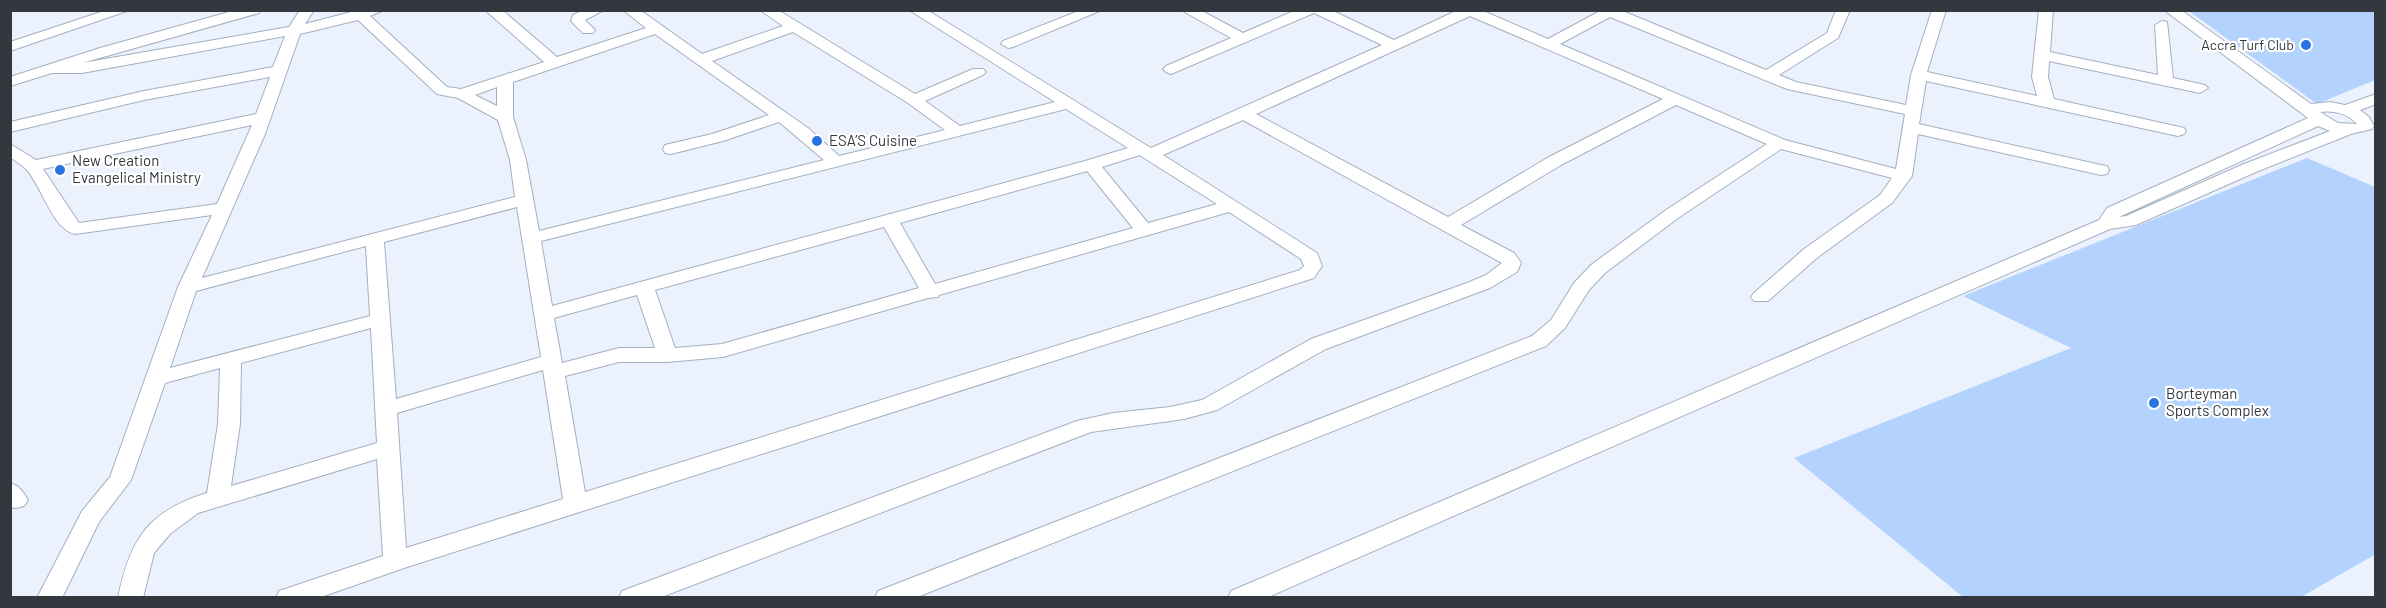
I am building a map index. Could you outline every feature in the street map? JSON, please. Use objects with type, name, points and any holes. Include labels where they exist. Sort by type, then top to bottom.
[{"type":"street","points":[[10,47],[123,10]]},
{"type":"street","points":[[10,82],[105,51],[254,10]]},
{"type":"street","points":[[49,597],[90,517],[120,480],[188,286],[257,134],[294,30],[307,10]]},
{"type":"street","points":[[52,69],[82,68],[136,60],[294,30],[376,10]]},
{"type":"street","points":[[492,10],[507,20],[554,63]]},
{"type":"street","points":[[588,30],[578,21],[578,18],[597,10]]},
{"type":"street","points":[[630,10],[802,131],[836,162]]},
{"type":"street","points":[[767,10],[914,100],[957,131]]},
{"type":"street","points":[[288,597],[395,561],[1307,274],[1313,266],[1310,257],[1300,249],[916,10]]},
{"type":"street","points":[[1008,44],[1095,10]]},
{"type":"street","points":[[1188,10],[1241,38]]},
{"type":"street","points":[[1171,69],[1308,10]]},
{"type":"street","points":[[1319,10],[1394,45]]},
{"type":"street","points":[[1767,76],[1807,53],[1833,34],[1843,10]]},
{"type":"street","points":[[1761,297],[1811,252],[1887,199],[1903,176],[1919,75],[1939,10]]},
{"type":"street","points":[[2046,10],[2040,76],[2047,104]]},
{"type":"street","points":[[2171,10],[2315,115],[2363,121]]},
{"type":"street","points":[[1550,44],[1611,11],[1792,86],[2101,170]]},
{"type":"street","points":[[545,314],[1145,151],[1244,114],[1465,12],[1550,44],[1779,143],[1903,176]]},
{"type":"street","points":[[361,15],[442,91],[462,94],[505,117]]},
{"type":"street","points":[[2162,25],[2166,81]]},
{"type":"street","points":[[700,60],[793,27]]},
{"type":"street","points":[[462,94],[656,29]]},
{"type":"street","points":[[2041,55],[2200,88]]},
{"type":"street","points":[[10,127],[161,90],[278,71]]},
{"type":"street","points":[[914,100],[978,72]]},
{"type":"street","points":[[1919,75],[2178,131]]},
{"type":"street","points":[[505,80],[505,117],[518,160],[576,505]]},
{"type":"street","points":[[1446,226],[1555,161],[1675,99]]},
{"type":"street","points":[[2345,110],[2376,99]]},
{"type":"street","points":[[531,238],[1067,104]]},
{"type":"street","points":[[2106,224],[2113,212],[2315,115],[2322,106],[2345,110],[2363,121]]},
{"type":"street","points":[[631,597],[1085,426],[1117,418],[1173,414],[1218,401],[1237,393],[1281,363],[1339,335],[1478,286],[1510,268],[1512,263],[1507,257],[1446,226],[1244,114]]},
{"type":"street","points":[[671,149],[717,138],[781,116]]},
{"type":"street","points":[[33,166],[261,118]]},
{"type":"street","points":[[1240,597],[2106,224],[2130,221],[2363,121]]},
{"type":"street","points":[[887,597],[1539,341],[1558,324],[1581,286],[1598,269],[1672,214],[1779,143]]},
{"type":"street","points":[[10,149],[33,166],[69,224],[75,229],[223,208]]},
{"type":"street","points":[[1090,165],[1145,231]]},
{"type":"street","points":[[188,286],[523,200]]},
{"type":"street","points":[[385,409],[554,366],[619,355],[667,355],[723,350],[1230,206]]},
{"type":"street","points":[[889,220],[932,292]]},
{"type":"street","points":[[375,237],[395,561]]},
{"type":"street","points":[[644,286],[667,355]]},
{"type":"street","points":[[154,380],[381,319]]},
{"type":"street","points":[[218,498],[229,424],[231,359]]},
{"type":"street","points":[[130,597],[140,555],[150,539],[165,524],[190,507],[387,448]]},
{"type":"shaded area","name":"Accra Turf Club","points":[[2189,11],[2375,11],[2375,80],[2317,104]]},
{"type":"shaded area","name":"Borteyman Sports Complex","points":[[2307,158],[2375,187],[2376,554],[2301,597],[1963,597],[1794,458],[2071,348],[1963,296]]},
{"type":"place","name":"Accra Turf Club","points":[[2306,45]]},
{"type":"place","name":"ESA’S Cuisine","points":[[817,141]]},
{"type":"place","name":"New Creation Evangelical Ministry","points":[[60,170]]},
{"type":"place","name":"Borteyman Sports Complex","points":[[2154,403]]}]
